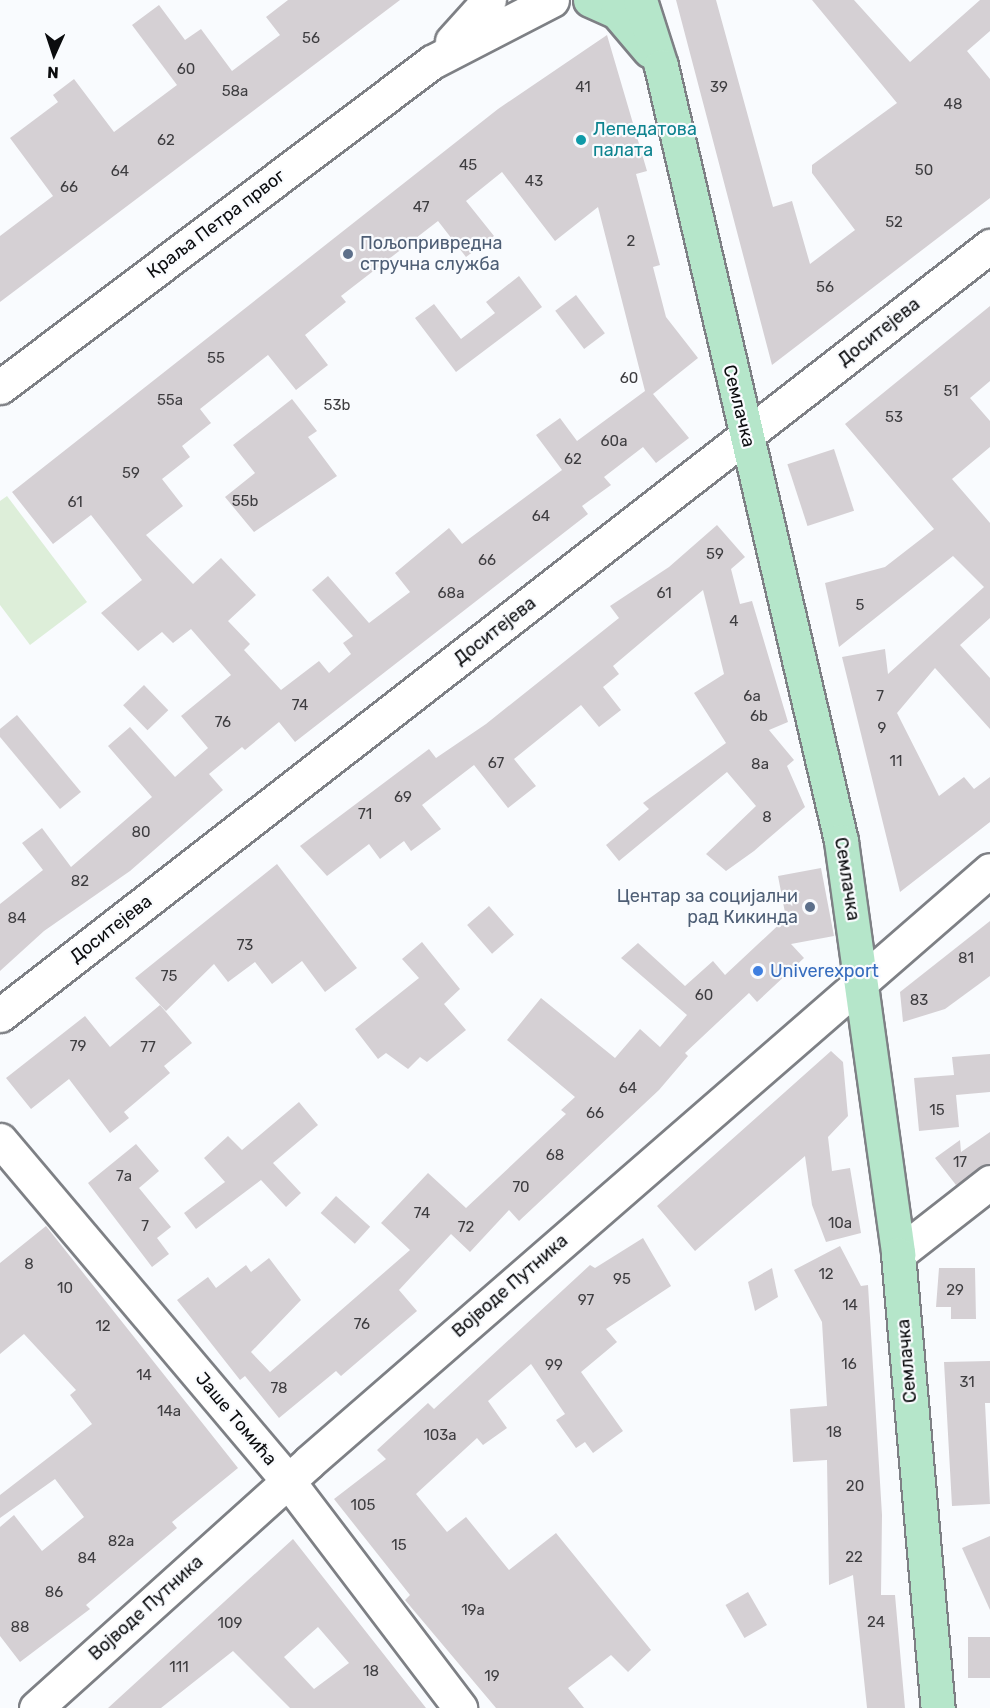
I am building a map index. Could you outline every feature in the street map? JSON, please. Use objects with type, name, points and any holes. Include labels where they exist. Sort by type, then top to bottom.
[{"type":"main road","name":"Семлачка","points":[[590,0],[630,24],[661,66]]},
{"type":"main road","name":"Семлачка","points":[[640,0],[661,66],[841,841],[863,978],[898,1254],[938,1708]]},
{"type":"street","name":"Краља Петра првог","points":[[432,62],[489,0]]},
{"type":"street","name":"Краља Петра првог","points":[[0,387],[432,62],[552,0]]},
{"type":"street","name":"Доситејева","points":[[0,1015],[990,246]]},
{"type":"street","name":"Војводе Путника","points":[[36,1708],[288,1481],[863,978],[990,870]]},
{"type":"street","name":"Јаше Томића","points":[[0,1140],[288,1481],[460,1708]]},
{"type":"street","points":[[898,1254],[990,1182]]},
{"type":"green space","points":[[7,496],[87,602],[30,645],[0,605],[0,501]]},
{"type":"building","points":[[288,0],[400,0],[0,302],[0,236],[53,196],[10,138],[58,102],[53,95],[74,79],[114,132],[177,85],[132,25],[159,5],[185,40],[201,29],[232,71],[280,35],[266,17]]},
{"type":"building","points":[[676,0],[716,0],[773,207],[792,201],[810,264],[855,230],[812,173],[812,165],[897,103],[812,0],[854,0],[910,62],[980,0],[990,0],[990,31],[967,51],[990,79],[990,198],[772,365]]},
{"type":"building","points":[[607,35],[647,171],[636,174],[660,265],[653,267],[666,317],[698,358],[653,394],[689,438],[656,463],[643,447],[604,477],[611,485],[582,506],[588,514],[295,742],[279,722],[245,750],[242,747],[209,774],[223,790],[130,871],[44,931],[0,971],[0,904],[43,870],[22,843],[42,828],[71,867],[152,797],[108,746],[130,727],[175,777],[208,748],[181,716],[231,675],[191,629],[173,643],[162,632],[138,651],[101,613],[142,580],[91,515],[53,544],[12,492],[498,109]],"holes":[[[502,172],[555,241],[598,207],[645,391],[577,441],[560,418],[536,435],[562,470],[462,544],[449,528],[395,573],[410,592],[369,623],[328,576],[312,590],[353,636],[343,643],[351,654],[329,673],[319,661],[281,690],[244,650],[250,644],[228,621],[256,595],[221,558],[193,584],[146,535],[183,506],[162,479],[190,457],[182,446],[211,423],[200,409],[268,355],[296,390],[328,365],[305,335],[346,302],[341,296],[438,221],[466,257],[494,236],[466,201]]]},
{"type":"building","points":[[519,276],[542,307],[456,372],[415,318],[434,304],[461,339],[495,313],[486,302]]},
{"type":"building","points":[[576,295],[605,333],[584,349],[555,311]]},
{"type":"building","points":[[990,306],[990,381],[970,398],[990,421],[990,447],[952,479],[990,523],[990,618],[960,645],[990,678],[990,729],[935,668],[897,713],[939,796],[964,777],[974,789],[990,777],[990,822],[900,892],[842,657],[885,649],[888,674],[984,587],[953,556],[839,647],[825,583],[885,567],[934,529],[845,424]]},
{"type":"building","points":[[292,399],[317,431],[308,437],[337,476],[254,532],[225,497],[255,473],[233,445]]},
{"type":"building","points":[[834,449],[854,511],[807,526],[787,464]]},
{"type":"building","points":[[717,525],[745,557],[731,569],[740,604],[752,601],[788,722],[769,730],[794,760],[787,766],[805,807],[754,851],[726,871],[706,854],[756,806],[727,772],[619,861],[606,845],[649,809],[643,803],[726,743],[694,693],[724,674],[703,590],[613,666],[619,674],[603,687],[621,710],[599,727],[581,705],[514,759],[536,786],[508,808],[474,765],[422,805],[441,829],[411,851],[404,841],[380,859],[369,844],[327,876],[300,846],[429,749],[436,758],[486,724],[619,618],[610,606],[669,567]]},
{"type":"building","points":[[144,685],[168,710],[147,730],[123,705]]},
{"type":"building","points":[[17,715],[81,792],[60,809],[0,737],[0,729]]},
{"type":"building","points":[[277,864],[357,968],[325,992],[302,961],[272,984],[255,962],[228,982],[214,964],[166,1011],[135,978]]},
{"type":"building","points":[[821,868],[834,936],[791,944],[804,958],[757,1002],[749,993],[685,1053],[688,1056],[659,1090],[519,1221],[509,1210],[470,1252],[451,1234],[399,1290],[417,1311],[341,1376],[336,1371],[279,1418],[245,1376],[240,1380],[177,1300],[208,1277],[216,1288],[246,1265],[251,1272],[269,1258],[301,1300],[251,1352],[270,1372],[410,1250],[381,1223],[428,1173],[466,1208],[566,1114],[561,1110],[575,1097],[507,1040],[541,998],[615,1058],[640,1029],[660,1047],[687,1015],[621,958],[638,943],[685,986],[713,961],[725,975],[786,918],[778,876]]},
{"type":"building","points":[[489,906],[514,935],[492,954],[467,925]]},
{"type":"building","points":[[990,921],[990,976],[945,1009],[903,1022],[900,992]]},
{"type":"building","points":[[422,942],[460,989],[444,1004],[466,1030],[427,1062],[420,1057],[408,1069],[386,1053],[378,1059],[355,1029],[419,978],[402,959]]},
{"type":"building","points":[[160,1005],[192,1043],[164,1066],[170,1073],[124,1112],[129,1118],[110,1133],[69,1079],[31,1109],[6,1078],[85,1016],[110,1047]]},
{"type":"building","points":[[831,1051],[843,1062],[848,1116],[828,1137],[832,1171],[850,1168],[861,1233],[826,1242],[812,1205],[805,1156],[695,1251],[657,1206]]},
{"type":"building","points":[[990,1054],[990,1092],[956,1095],[959,1127],[919,1131],[914,1078],[954,1075],[952,1057]]},
{"type":"building","points":[[299,1102],[318,1125],[273,1163],[301,1193],[286,1207],[261,1180],[196,1229],[184,1213],[225,1182],[204,1158],[228,1136],[242,1150]]},
{"type":"building","points":[[990,1132],[990,1164],[956,1185],[935,1158],[960,1140],[961,1152]]},
{"type":"building","points":[[136,1144],[159,1171],[139,1188],[171,1227],[157,1238],[169,1254],[152,1267],[88,1183]]},
{"type":"building","points":[[336,1196],[370,1227],[355,1244],[321,1213]]},
{"type":"building","points":[[46,1226],[238,1468],[172,1522],[177,1528],[86,1605],[90,1609],[20,1662],[0,1636],[0,1527],[14,1515],[42,1551],[84,1517],[55,1479],[0,1518],[0,1495],[92,1424],[70,1395],[76,1390],[24,1334],[0,1354],[0,1263]]},
{"type":"building","points":[[643,1238],[671,1286],[606,1329],[617,1342],[581,1372],[623,1431],[593,1453],[585,1442],[576,1448],[556,1420],[565,1414],[531,1364],[488,1401],[507,1428],[483,1445],[477,1438],[416,1494],[447,1532],[466,1517],[509,1570],[556,1533],[651,1650],[628,1672],[611,1655],[568,1688],[584,1708],[496,1708],[405,1600],[410,1595],[334,1499],[386,1459],[377,1450],[428,1403],[434,1409],[590,1265],[595,1268]]},
{"type":"building","points":[[840,1246],[861,1286],[868,1285],[882,1515],[881,1595],[895,1595],[905,1708],[867,1708],[853,1575],[829,1585],[827,1460],[793,1462],[790,1409],[827,1406],[822,1322],[794,1270]]},
{"type":"building","points":[[772,1268],[778,1297],[755,1311],[748,1282]]},
{"type":"building","points":[[939,1268],[975,1268],[976,1319],[951,1319],[951,1307],[936,1307]]},
{"type":"building","points":[[990,1361],[990,1403],[985,1403],[990,1504],[952,1506],[944,1362]]},
{"type":"building","points":[[990,1536],[990,1610],[962,1548]]},
{"type":"building","points":[[293,1539],[426,1708],[290,1708],[233,1651],[161,1708],[108,1708]],"holes":[[[318,1627],[349,1663],[314,1689],[284,1657]]]},
{"type":"building","points":[[748,1592],[767,1625],[744,1638],[725,1605]]},
{"type":"building","points":[[968,1637],[990,1637],[990,1678],[968,1678]]},
{"type":"place","name":"Лепедатова палата","points":[[581,140]]},
{"type":"place","name":"Пољопривредна стручна служба","points":[[348,254]]},
{"type":"place","name":"Центар за социјални рад Кикинда","points":[[810,907]]},
{"type":"place","name":"Univerexport","points":[[758,971]]}]
